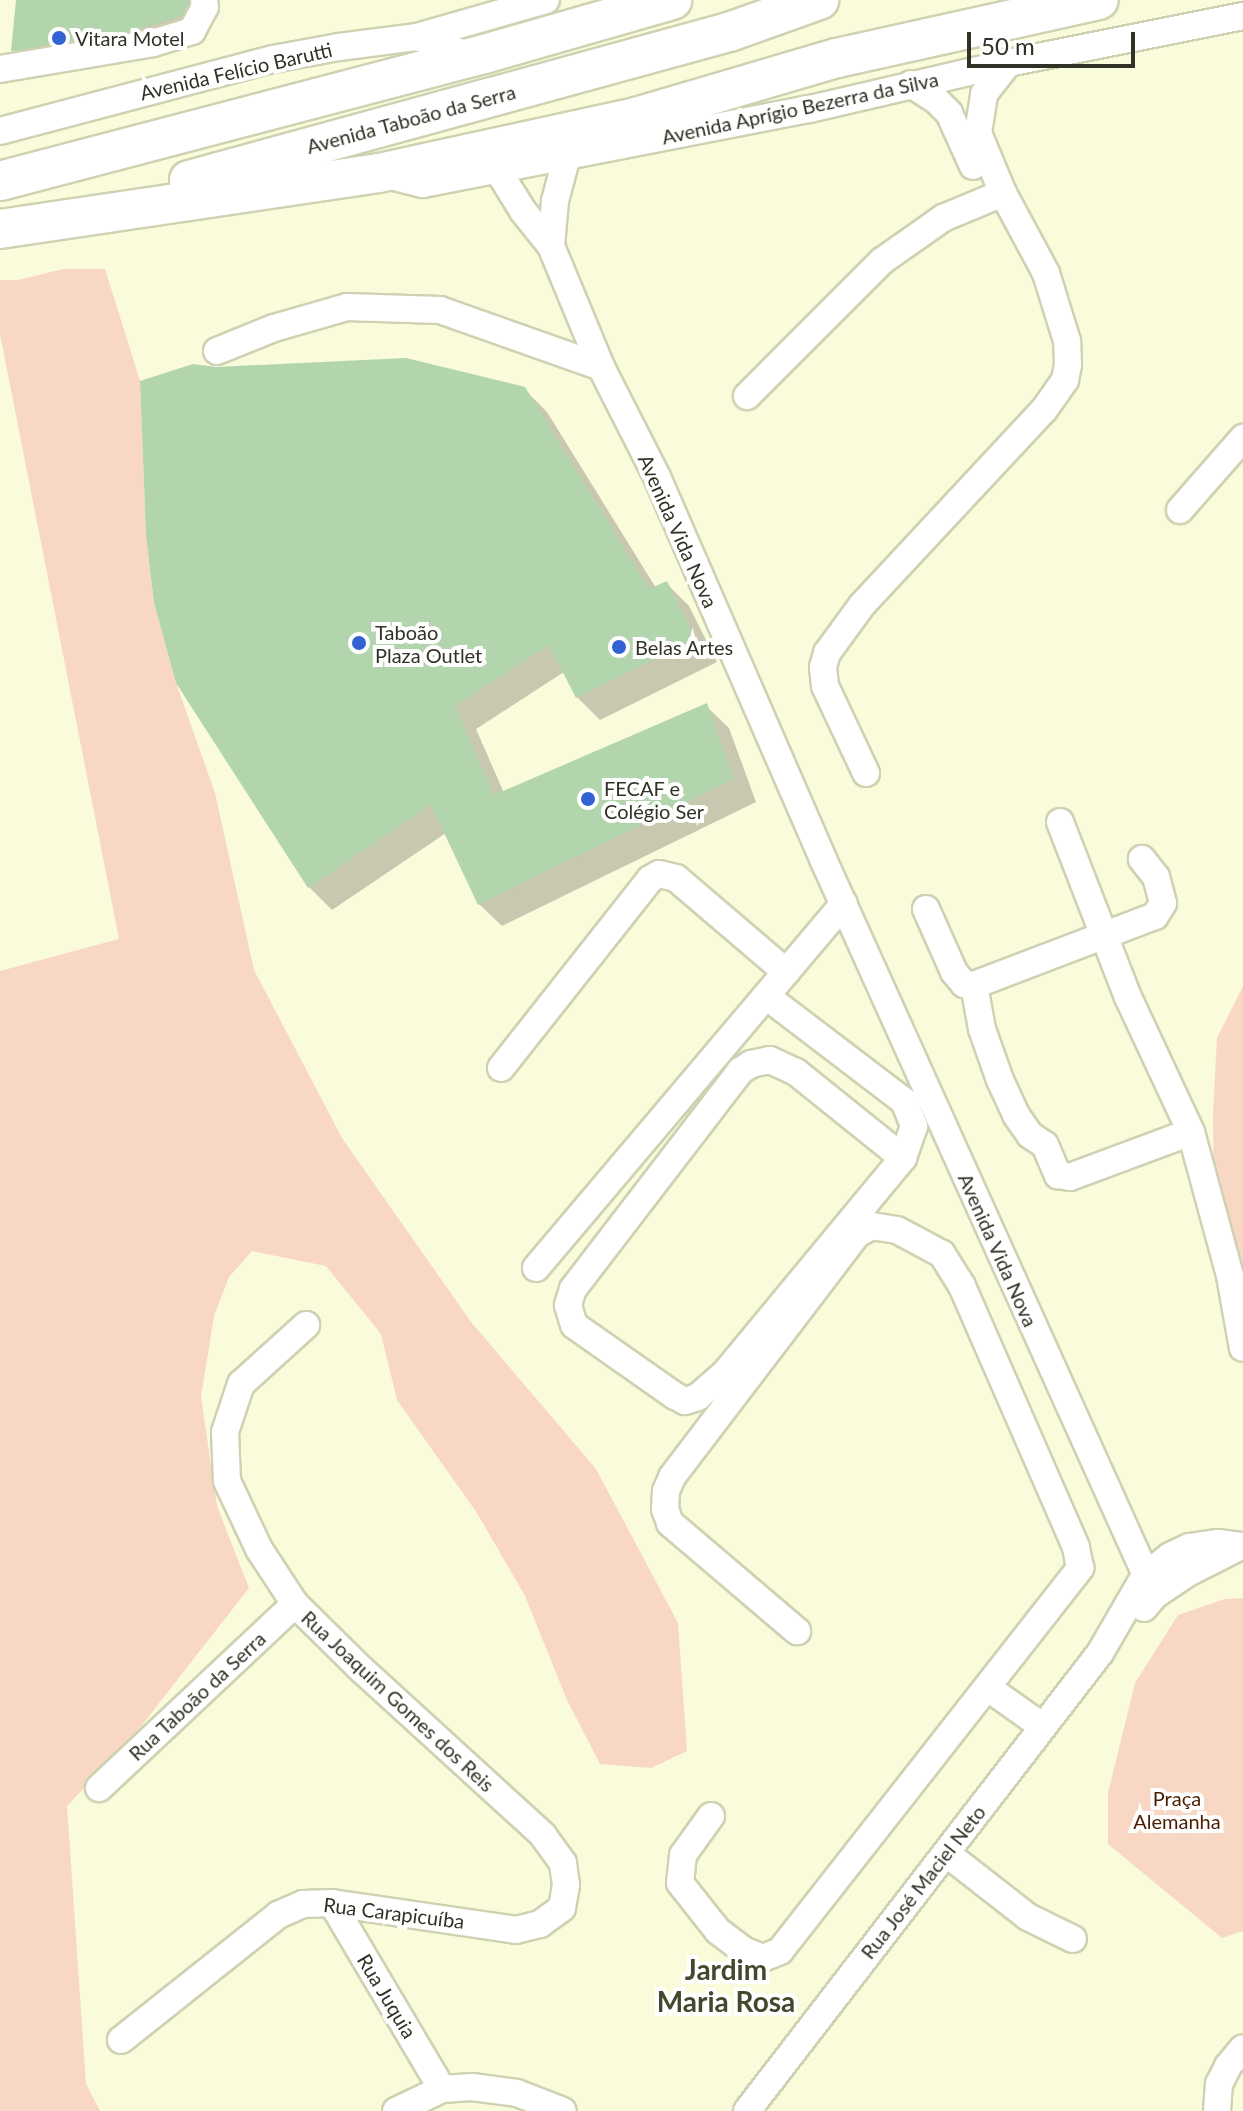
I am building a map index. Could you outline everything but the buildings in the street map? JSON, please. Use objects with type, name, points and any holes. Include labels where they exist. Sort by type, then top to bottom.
[{"type":"highway","points":[[0,181],[473,57],[672,0]]},
{"type":"highway","name":"Avenida Taboão da Serra","points":[[0,228],[84,209],[698,41],[819,0]]},
{"type":"highway","points":[[0,228],[379,173],[636,117],[837,58],[1099,0]]},
{"type":"highway","points":[[666,137],[679,121],[961,45],[998,20]]},
{"type":"street","points":[[0,69],[153,43],[192,31],[205,7],[204,0]]},
{"type":"street","points":[[417,37],[546,0]]},
{"type":"street","name":"Avenida Aprígio Bezerra da Silva","points":[[379,173],[423,184],[666,137],[1243,16]]},
{"type":"street","name":"Avenida Felício Barutti","points":[[0,131],[273,59],[417,37],[473,57]]},
{"type":"street","points":[[994,196],[977,121],[984,94],[1008,63]]},
{"type":"street","points":[[866,773],[825,686],[823,667],[827,653],[862,605],[1044,410],[1065,380],[1067,341],[1046,273],[994,196],[956,124],[937,101],[911,84]]},
{"type":"street","name":"Avenida Vida Nova","points":[[551,246],[555,201],[567,156]]},
{"type":"street","name":"Avenida Vida Nova","points":[[497,169],[523,211],[551,246],[601,367],[657,477],[844,904],[1150,1586]]},
{"type":"street","points":[[747,396],[882,261],[943,218],[994,196]]},
{"type":"street","points":[[217,351],[274,328],[347,307],[440,310],[601,367]]},
{"type":"street","points":[[1180,510],[1243,438]]},
{"type":"street","points":[[1060,822],[1128,997],[1191,1132],[1230,1276],[1243,1348]]},
{"type":"street","points":[[926,909],[954,972],[964,984],[974,985],[1155,916],[1163,903],[1156,877],[1142,859]]},
{"type":"street","points":[[501,1068],[650,879],[659,874],[676,878],[786,972]]},
{"type":"street","points":[[536,1268],[844,904]]},
{"type":"street","points":[[974,985],[982,1029],[1000,1080],[1016,1115],[1030,1135],[1045,1145],[1058,1175],[1070,1177],[1191,1132]]},
{"type":"street","points":[[766,996],[904,1101],[914,1126],[903,1158],[724,1374],[698,1397],[685,1401],[675,1396],[574,1325],[568,1305],[573,1289],[740,1071],[751,1064],[770,1060],[796,1072],[903,1158]]},
{"type":"street","points":[[711,1816],[683,1855],[680,1883],[718,1931],[745,1951],[763,1958],[780,1951],[1074,1580],[1080,1568],[1080,1557],[962,1286],[942,1254],[897,1230],[872,1226],[857,1234],[672,1477],[666,1491],[665,1509],[670,1523],[797,1631]]},
{"type":"street","name":"Rua Joaquim Gomes dos Reis","points":[[306,1325],[241,1384],[225,1432],[227,1481],[259,1549],[295,1604],[362,1670],[543,1835],[563,1863],[566,1885],[562,1908]]},
{"type":"street","name":"Rua José Maciel Neto","points":[[747,2111],[1100,1653],[1170,1556],[1189,1547],[1218,1543],[1242,1546]]},
{"type":"street","name":"Rua Taboão da Serra","points":[[99,1788],[295,1604]]},
{"type":"street","points":[[988,1688],[1043,1727]]},
{"type":"street","points":[[946,1853],[1028,1917],[1073,1939]]},
{"type":"street","name":"Rua Carapicuíba","points":[[121,2040],[278,1915],[303,1904],[332,1903],[516,1930],[540,1924],[562,1908]]},
{"type":"street","name":"Rua Juquia","points":[[332,1903],[442,2089]]},
{"type":"street","points":[[1217,2111],[1219,2084],[1228,2066],[1243,2048]]},
{"type":"street","points":[[396,2111],[442,2089],[472,2087],[517,2093],[563,2111]]},
{"type":"green space","points":[[63,269],[105,269],[140,381],[146,536],[154,603],[176,683],[215,793],[254,970],[342,1138],[471,1322],[596,1469],[678,1623],[687,1751],[651,1768],[600,1764],[567,1700],[525,1596],[477,1513],[397,1400],[381,1334],[326,1266],[252,1251],[229,1277],[214,1316],[201,1397],[217,1506],[249,1588],[135,1734],[67,1806],[86,2084],[100,2111],[0,2111],[0,971],[119,939],[0,334],[0,280],[18,280]]},
{"type":"green space","points":[[1243,986],[1243,1318],[1214,1213],[1213,1114],[1217,1038]]},
{"type":"green space","name":"Praça Alemanha","points":[[1243,1598],[1243,1931],[1222,1938],[1108,1844],[1108,1793],[1135,1683],[1178,1615],[1225,1599]]},
{"type":"place","name":"Vitara Motel","points":[[59,38]]},
{"type":"place","name":"Taboão Plaza Outlet","points":[[359,643]]},
{"type":"place","name":"Belas Artes","points":[[619,647]]},
{"type":"place","name":"FECAF e Colégio Ser","points":[[588,799]]},
{"type":"district","name":"Jardim Maria Rosa","points":[[726,1985]]}]
